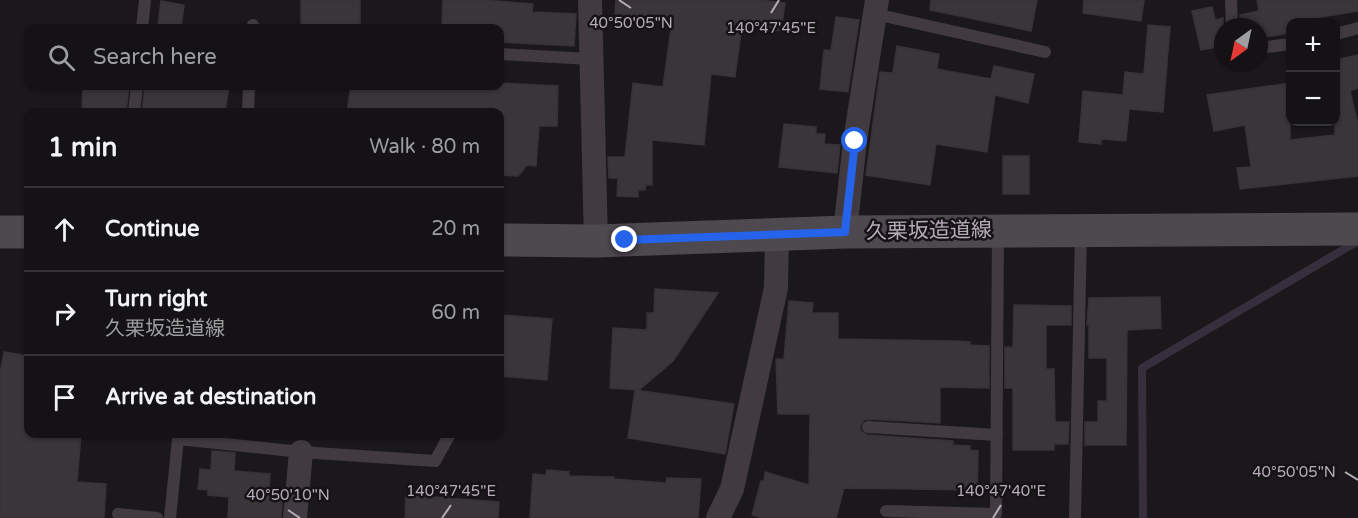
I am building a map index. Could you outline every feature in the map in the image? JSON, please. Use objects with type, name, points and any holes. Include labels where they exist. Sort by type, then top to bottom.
[{"type":"main road","name":"久栗坂造道線","points":[[504,240],[596,241],[845,232],[998,230],[1358,229]]},
{"type":"main road","points":[[0,232],[24,232]]},
{"type":"street","points":[[590,0],[596,241]]},
{"type":"street","points":[[845,232],[855,141],[876,7]]},
{"type":"street","points":[[722,517],[732,489],[776,288],[777,235]]},
{"type":"street","points":[[295,518],[301,452]]},
{"type":"lane","points":[[142,24],[145,0]]},
{"type":"lane","points":[[1230,0],[1231,18]]},
{"type":"lane","points":[[876,7],[1045,52]]},
{"type":"lane","points":[[1340,33],[1358,28]]},
{"type":"lane","points":[[1268,47],[1286,45]]},
{"type":"lane","points":[[504,54],[592,59]]},
{"type":"lane","points":[[134,108],[136,90]]},
{"type":"lane","points":[[248,108],[249,90]]},
{"type":"lane","points":[[886,511],[996,514],[998,230]]},
{"type":"lane","points":[[1075,518],[1081,230]]},
{"type":"lane","points":[[868,427],[997,435]]},
{"type":"lane","points":[[170,518],[178,439],[301,452],[435,461],[448,438]]},
{"type":"lane","points":[[118,514],[157,518]]},
{"type":"building","points":[[301,0],[360,0],[360,24],[301,24]]},
{"type":"building","points":[[443,0],[533,4],[532,12],[576,14],[574,46],[504,42],[504,24],[442,24]]},
{"type":"building","points":[[616,0],[759,0],[785,3],[781,31],[742,26],[735,77],[711,74],[704,145],[652,140],[652,185],[646,185],[645,190],[638,190],[638,197],[617,196],[618,178],[609,178],[608,157],[625,157],[633,83],[663,87],[672,21],[615,14]]},
{"type":"building","points":[[931,0],[1037,0],[1031,31],[930,10]]},
{"type":"building","points":[[1084,0],[1144,0],[1141,21],[1083,13]]},
{"type":"building","points":[[1257,0],[1358,0],[1358,11],[1315,18],[1286,18],[1286,34],[1268,37],[1268,18],[1240,18],[1240,15],[1259,11]]},
{"type":"building","points":[[161,1],[184,5],[182,24],[158,24]]},
{"type":"building","points":[[1212,7],[1215,18],[1214,48],[1201,50],[1192,11]]},
{"type":"building","points":[[836,17],[859,20],[848,92],[820,89],[824,50],[831,50]]},
{"type":"building","points":[[1148,25],[1170,27],[1163,112],[1129,109],[1126,141],[1101,139],[1101,144],[1079,142],[1083,91],[1123,95],[1125,72],[1144,74]]},
{"type":"building","points":[[897,46],[939,54],[937,69],[991,79],[994,66],[1034,74],[1028,103],[995,95],[987,152],[936,144],[930,185],[866,175],[880,72],[893,73]]},
{"type":"building","points":[[1358,55],[1358,88],[1350,91],[1358,124],[1358,176],[1240,189],[1237,168],[1251,167],[1245,125],[1214,131],[1207,95],[1286,84],[1286,126],[1290,126],[1290,140],[1335,135],[1335,126],[1340,126],[1340,59]]},
{"type":"building","points":[[504,83],[558,86],[557,126],[539,126],[536,166],[527,165],[518,176],[504,175],[504,108],[348,108],[350,90],[504,90]]},
{"type":"building","points":[[83,90],[129,90],[126,108],[82,108]]},
{"type":"building","points":[[145,90],[228,90],[226,108],[142,108]]},
{"type":"building","points":[[784,124],[816,127],[816,134],[825,134],[824,144],[840,145],[837,173],[779,167]]},
{"type":"building","points":[[1003,156],[1029,156],[1029,194],[1003,194]]},
{"type":"building","points":[[655,289],[718,293],[673,361],[639,390],[610,388],[613,328],[647,330],[647,313],[654,313]]},
{"type":"building","points":[[1160,297],[1161,328],[1127,330],[1126,445],[1085,445],[1085,422],[1098,422],[1098,401],[1107,401],[1107,358],[1089,358],[1089,325],[1087,325],[1089,298]]},
{"type":"building","points":[[789,301],[813,303],[812,313],[838,313],[838,339],[955,341],[989,346],[989,388],[940,387],[940,423],[869,419],[864,420],[860,426],[861,431],[867,435],[953,441],[953,445],[970,446],[970,450],[978,451],[977,490],[844,488],[836,518],[763,518],[752,515],[765,472],[809,485],[810,414],[778,414],[776,359],[784,359]]},
{"type":"building","points":[[1014,305],[1071,306],[1071,325],[1046,325],[1046,369],[1054,369],[1055,422],[1069,422],[1068,444],[1054,444],[1054,450],[1013,450],[1013,388],[1005,388],[1005,347],[1013,347]]},
{"type":"building","points":[[504,315],[552,319],[547,380],[504,376]]},
{"type":"building","points":[[4,352],[24,355],[24,438],[81,438],[77,482],[106,484],[104,518],[0,518],[0,373]]},
{"type":"building","points":[[635,390],[734,404],[725,454],[628,438]]},
{"type":"building","points":[[212,451],[235,453],[234,471],[270,474],[269,488],[283,489],[281,518],[228,518],[229,497],[208,495],[208,490],[198,489],[200,469],[211,470]]},
{"type":"building","points":[[547,470],[569,472],[569,476],[614,477],[614,479],[666,483],[667,478],[701,479],[698,518],[530,518],[533,474],[546,475]]},
{"type":"building","points":[[406,495],[499,502],[498,518],[405,518]]},
{"type":"waterway","points":[[1143,518],[1142,368],[1358,241]]},
{"type":"route","points":[[625,240],[845,232],[855,141]]}]
